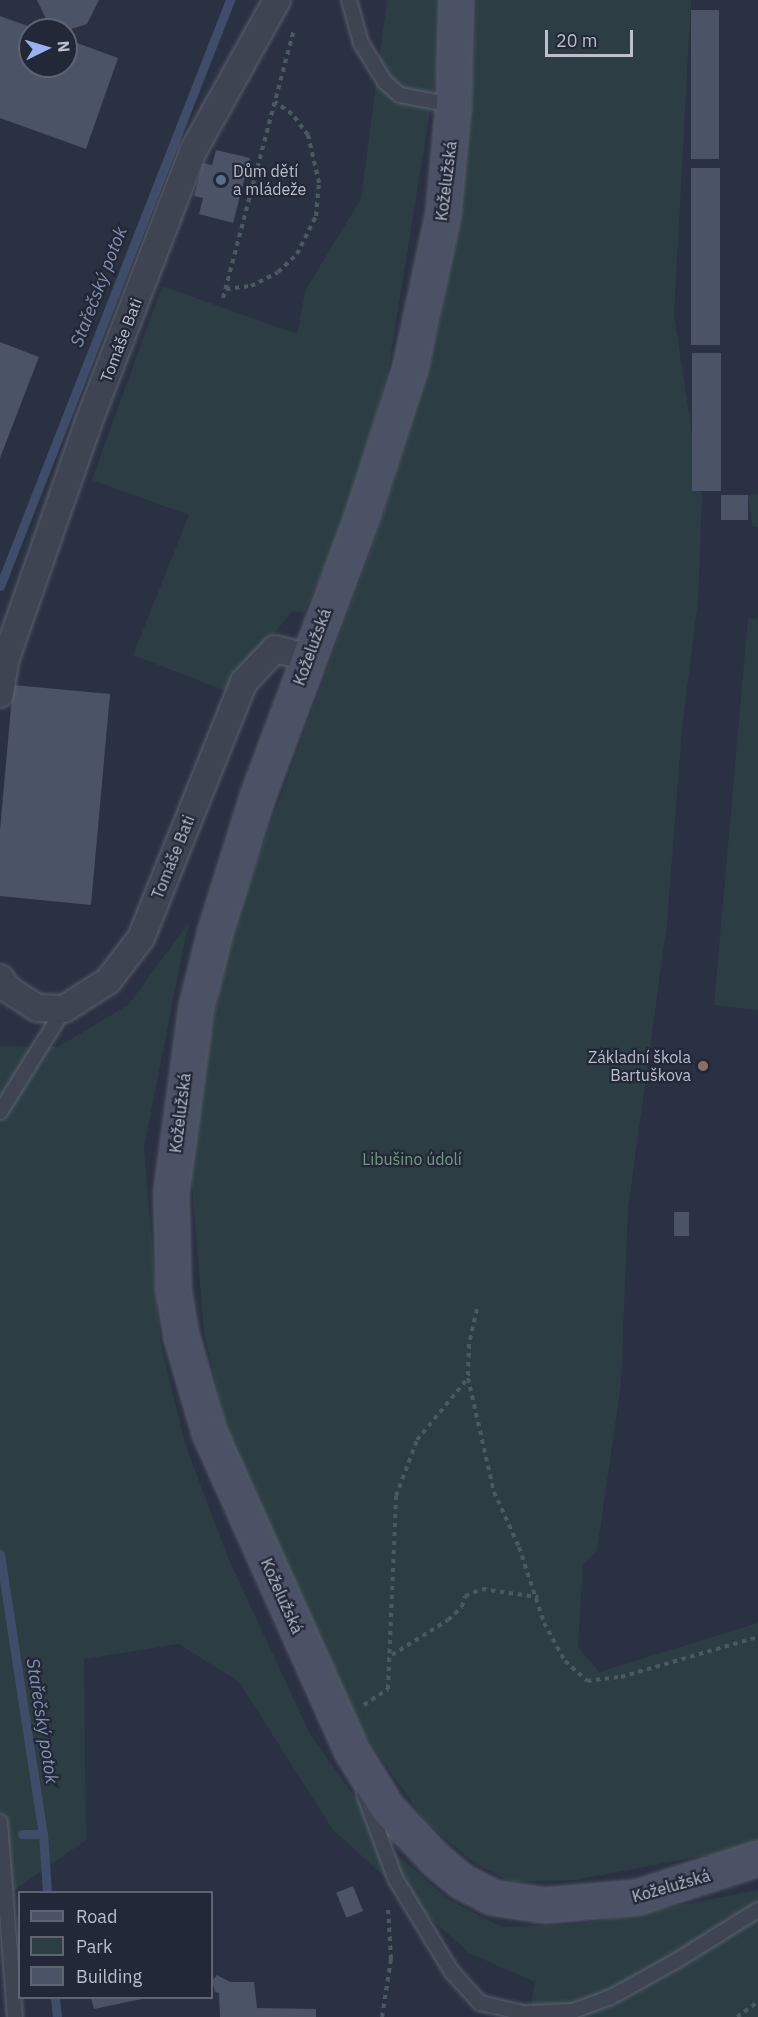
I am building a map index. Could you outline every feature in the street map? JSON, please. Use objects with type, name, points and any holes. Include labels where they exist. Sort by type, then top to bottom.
[{"type":"main road","name":"Koželužská","points":[[456,0],[453,105],[443,213],[410,367],[366,505],[256,800],[215,930],[196,1007],[175,1145],[170,1241],[179,1327],[198,1400],[337,1719],[369,1782],[410,1835],[461,1881],[492,1897],[535,1905],[608,1902],[665,1890],[758,1858]]},
{"type":"street","name":"Tomáše Bati","points":[[0,694],[5,661],[86,432],[193,151],[277,0]]},
{"type":"street","name":"Tomáše Bati","points":[[64,1009],[108,981],[141,938],[244,682],[275,649],[308,657]]},
{"type":"street","points":[[0,978],[8,989],[37,1008],[64,1009]]},
{"type":"lane","points":[[349,0],[361,44],[385,82],[400,95],[453,105]]},
{"type":"lane","points":[[0,1112],[64,1009]]},
{"type":"lane","points":[[337,1719],[394,1878],[452,1972],[480,2004],[524,2013],[573,2011],[611,1997],[667,1966],[758,1910]]},
{"type":"lane","points":[[0,1822],[15,2017]]},
{"type":"path","points":[[223,298],[296,23]]},
{"type":"path","points":[[226,289],[251,286],[278,272],[297,254],[316,216],[319,183],[308,135],[292,114],[275,102]]},
{"type":"path","points":[[477,1309],[469,1344],[468,1378],[494,1492],[538,1597],[543,1623],[564,1661],[587,1680],[643,1671],[758,1637]]},
{"type":"path","points":[[337,1719],[388,1689],[392,1654],[389,1615],[396,1497],[417,1440],[468,1378]]},
{"type":"path","points":[[392,1654],[448,1620],[462,1607],[465,1596],[482,1589],[538,1597]]},
{"type":"path","points":[[382,2017],[391,1959],[388,1901]]},
{"type":"path","points":[[737,2017],[758,2002]]},
{"type":"green space","points":[[387,0],[439,0],[439,56],[388,371],[348,515],[304,613],[292,611],[228,692],[133,655],[189,515],[92,480],[162,286],[297,334],[306,289],[361,199]]},
{"type":"green space","name":"Libušino údolí","points":[[477,0],[691,0],[674,315],[702,499],[698,601],[682,729],[667,923],[628,1209],[621,1384],[597,1551],[583,1564],[578,1647],[599,1672],[758,1623],[758,1845],[576,1880],[512,1882],[474,1863],[425,1821],[348,1711],[269,1543],[227,1431],[204,1332],[189,1149],[230,935],[378,530],[441,319],[471,107]]},
{"type":"green space","points":[[758,494],[758,527],[752,526],[748,495]]},
{"type":"green space","points":[[758,615],[758,1010],[714,1005],[748,618],[757,619]]},
{"type":"green space","points":[[188,924],[144,1147],[160,1339],[185,1444],[229,1560],[310,1734],[393,1851],[449,1900],[502,1927],[581,1924],[758,1890],[758,2017],[529,2017],[535,1982],[469,1953],[333,1830],[239,1682],[179,1644],[84,1659],[86,1840],[0,1900],[0,1046],[58,1047],[128,1005]]},
{"type":"building","points":[[37,0],[99,0],[87,24],[78,27],[78,18],[46,18]]},
{"type":"building","points":[[691,10],[719,10],[719,159],[691,159]]},
{"type":"building","points":[[0,16],[18,22],[18,78],[78,78],[78,43],[118,58],[86,149],[0,118]]},
{"type":"building","name":"Dům dětí a mládeže","points":[[216,150],[250,158],[233,223],[199,214],[203,198],[194,196],[203,163],[212,165]]},
{"type":"building","points":[[691,168],[720,168],[720,345],[691,345]]},
{"type":"building","points":[[0,342],[39,357],[0,458]]},
{"type":"building","points":[[692,353],[721,353],[721,491],[692,491]]},
{"type":"building","points":[[721,495],[748,495],[748,520],[721,520]]},
{"type":"building","points":[[13,685],[110,694],[91,905],[0,896],[0,830]]},
{"type":"building","points":[[674,1212],[689,1212],[689,1236],[674,1236]]},
{"type":"building","points":[[353,1886],[363,1911],[346,1918],[336,1893]]},
{"type":"building","points":[[217,1975],[230,1982],[254,1982],[257,2008],[316,2009],[316,2017],[220,2017],[219,1993],[215,1992],[213,1980]]},
{"type":"building","points":[[91,1999],[142,1999],[94,2009]]},
{"type":"waterway","name":"Stařečský potok","points":[[0,586],[230,0]]},
{"type":"waterway","name":"Stařečský potok","points":[[0,1554],[43,1834],[47,1891]]},
{"type":"waterway","points":[[22,1834],[43,1834]]},
{"type":"waterway","name":"Stařečský potok","points":[[55,1999],[57,2017]]},
{"type":"place","name":"Dům dětí a mládeže","points":[[221,180]]},
{"type":"place","name":"Základní škola Bartuškova","points":[[703,1066]]}]
